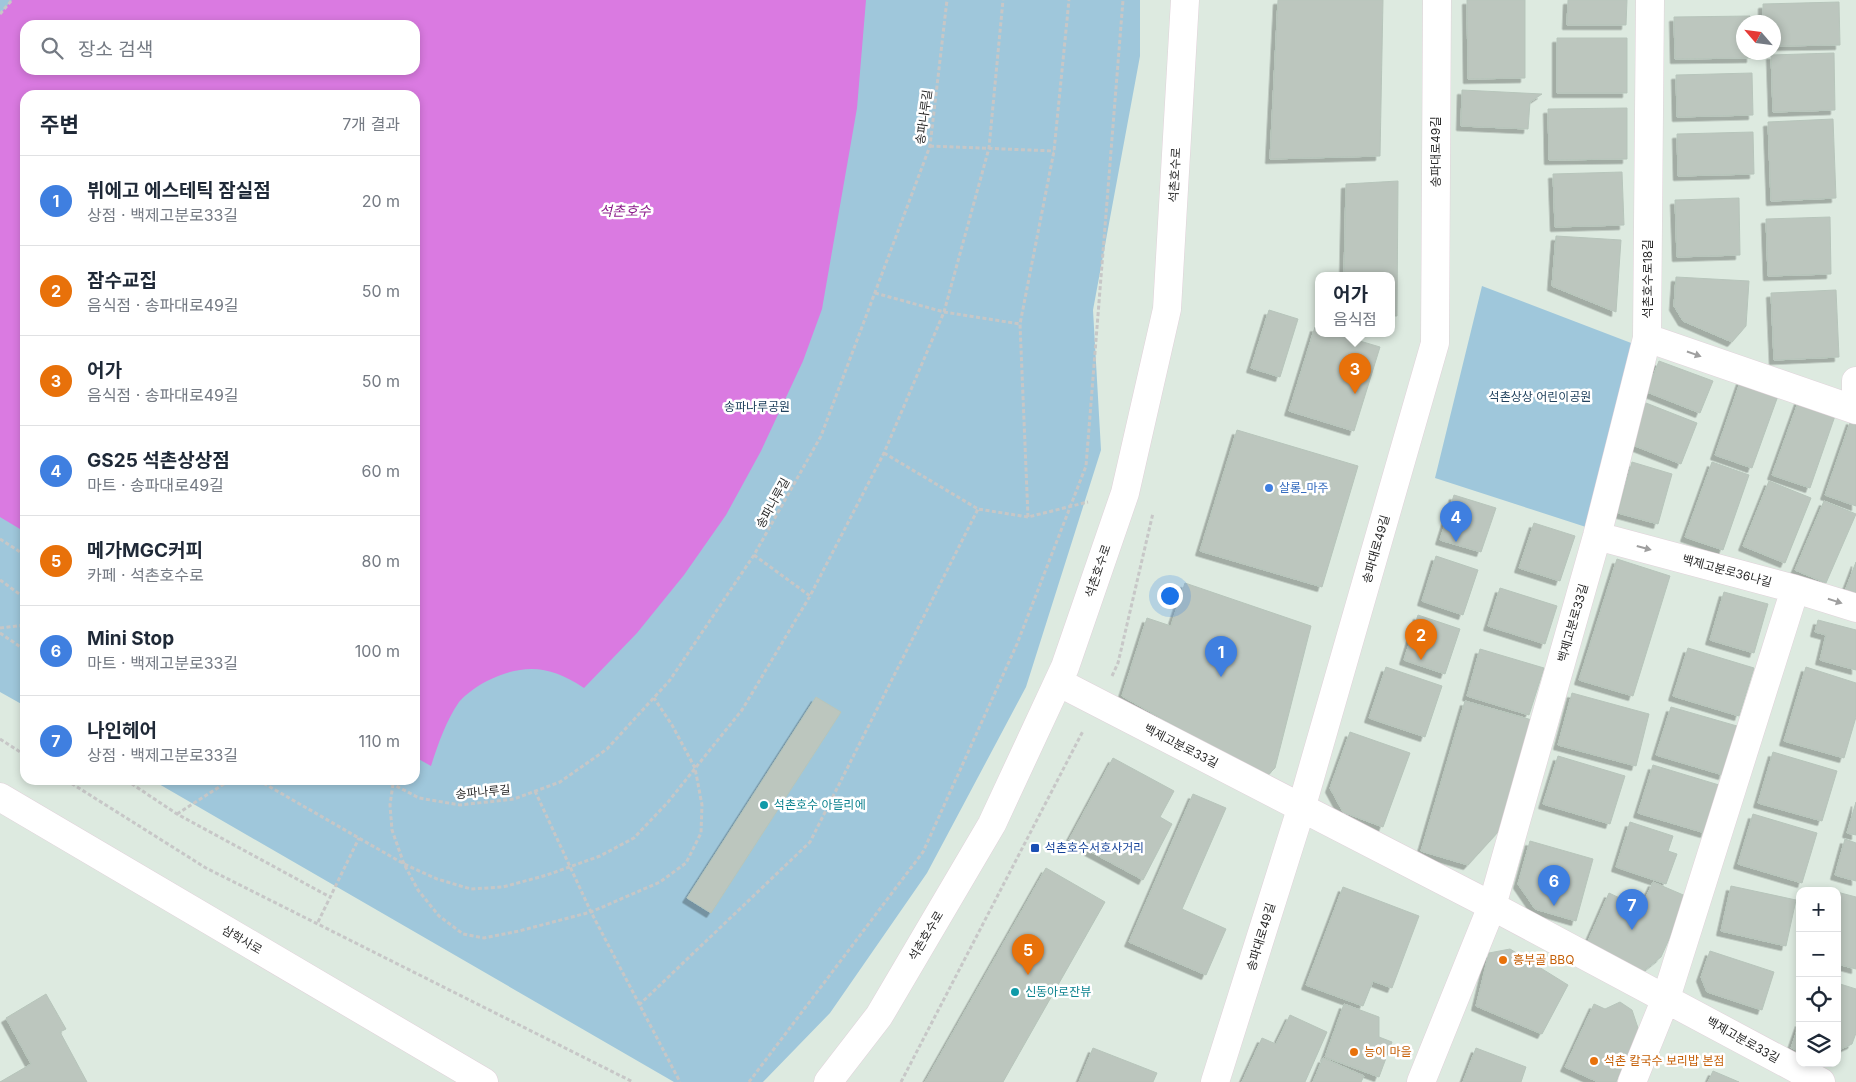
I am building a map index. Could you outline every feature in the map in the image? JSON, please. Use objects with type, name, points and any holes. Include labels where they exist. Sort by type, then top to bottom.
[{"type":"street","name":"석촌호수로","points":[[828,1082],[879,1016],[992,824],[1065,667],[1125,494],[1167,309],[1185,0]]},
{"type":"street","name":"송파대로49길","points":[[1215,1082],[1301,808],[1435,343],[1437,0]]},
{"type":"street","name":"석촌호수로18길","points":[[1647,338],[1650,0]]},
{"type":"street","name":"백제고분로33길","points":[[1421,1082],[1492,906],[1597,536],[1647,338]]},
{"type":"street","points":[[1647,338],[1856,410],[1856,381]]},
{"type":"street","name":"백제고분로36나길","points":[[1597,536],[1794,589],[1856,608]]},
{"type":"street","points":[[1632,1082],[1666,998],[1794,589]]},
{"type":"street","name":"백제고분로33길","points":[[1058,682],[1492,906],[1821,1082]]},
{"type":"street","name":"삼학사로","points":[[0,797],[484,1082]]},
{"type":"path","points":[[0,14],[12,0]]},
{"type":"path","name":"송파나루길","points":[[394,785],[419,798],[460,805],[514,798],[560,782],[606,749],[670,680],[754,555],[821,436],[930,146],[947,0]]},
{"type":"path","points":[[267,785],[404,864],[437,880],[471,889],[503,886],[600,856],[634,838],[668,802],[742,710],[810,596],[884,453],[944,312],[988,148],[1003,0]]},
{"type":"path","points":[[1028,518],[1020,324],[1054,150],[1069,0]]},
{"type":"path","points":[[749,1082],[923,852],[1017,644],[1086,466],[1123,0]]},
{"type":"path","points":[[930,146],[1054,150]]},
{"type":"path","points":[[875,292],[944,312],[1020,324]]},
{"type":"path","points":[[884,453],[978,509],[1028,518],[1125,494]]},
{"type":"path","points":[[639,1005],[810,842],[978,509]]},
{"type":"path","points":[[0,539],[20,552]]},
{"type":"path","points":[[754,555],[810,596]]},
{"type":"path","points":[[0,580],[20,594]]},
{"type":"path","points":[[0,628],[20,626]]},
{"type":"path","points":[[0,633],[20,647]]},
{"type":"path","points":[[392,785],[390,805],[392,830],[404,864],[418,890],[439,916],[463,934],[484,938],[591,912],[660,882],[686,863],[701,834],[702,805],[695,768],[672,725],[654,698]]},
{"type":"path","points":[[0,739],[20,751]]},
{"type":"path","points":[[74,785],[206,868],[318,922],[633,1082]]},
{"type":"path","points":[[134,785],[177,814],[330,897]]},
{"type":"path","points":[[177,814],[222,785]]},
{"type":"path","points":[[535,791],[591,912],[680,1082]]},
{"type":"path","points":[[318,922],[359,838]]},
{"type":"green space","name":"송파나루공원","points":[[0,0],[1140,0],[1140,56],[1093,310],[1101,450],[1026,687],[927,873],[830,1013],[763,1082],[674,1082],[161,785],[420,785],[420,90],[20,90],[20,703],[0,692]]},
{"type":"green space","name":"석촌상상 어린이공원","points":[[1482,286],[1639,346],[1589,528],[1435,478]]},
{"type":"water","name":"석촌호수","points":[[12,0],[866,0],[857,108],[822,309],[803,361],[761,451],[726,515],[684,575],[637,633],[584,688],[560,675],[537,669],[525,669],[500,675],[479,685],[459,702],[446,725],[431,766],[420,760],[420,90],[20,90],[20,529],[0,517],[0,14]]},
{"type":"building","points":[[1278,0],[1383,0],[1380,156],[1270,159]]},
{"type":"building","points":[[1467,0],[1525,0],[1525,78],[1468,79]]},
{"type":"building","points":[[1568,0],[1627,0],[1626,25],[1567,25]]},
{"type":"building","points":[[1839,2],[1840,45],[1781,46],[1781,15],[1763,15],[1763,4]]},
{"type":"building","points":[[1736,16],[1736,58],[1675,59],[1674,17]]},
{"type":"building","points":[[1557,38],[1627,38],[1627,93],[1557,93]]},
{"type":"building","points":[[1834,53],[1835,110],[1773,112],[1771,60],[1781,60],[1781,55]]},
{"type":"building","points":[[1752,73],[1753,115],[1677,117],[1676,75]]},
{"type":"building","points":[[1462,90],[1542,94],[1530,102],[1528,129],[1461,126]]},
{"type":"building","points":[[1627,108],[1627,159],[1549,160],[1548,109]]},
{"type":"building","points":[[1833,119],[1836,198],[1771,201],[1768,122]]},
{"type":"building","points":[[1753,132],[1754,174],[1678,176],[1677,134]]},
{"type":"building","points":[[1622,172],[1624,225],[1555,227],[1553,174]]},
{"type":"building","points":[[1398,181],[1397,316],[1395,316],[1395,272],[1344,272],[1346,184]]},
{"type":"building","points":[[1739,198],[1740,255],[1677,257],[1675,200]]},
{"type":"building","points":[[1830,217],[1831,274],[1768,276],[1766,219]]},
{"type":"building","points":[[1556,236],[1621,240],[1616,312],[1552,286]]},
{"type":"building","points":[[1676,277],[1749,281],[1746,326],[1732,342],[1683,321],[1674,306]]},
{"type":"building","points":[[1836,290],[1839,357],[1774,360],[1771,293]]},
{"type":"building","points":[[1269,310],[1298,319],[1280,377],[1251,368]]},
{"type":"building","points":[[1315,327],[1315,337],[1346,337],[1380,347],[1354,431],[1289,411]]},
{"type":"building","points":[[1659,361],[1713,381],[1700,413],[1647,392]]},
{"type":"building","points":[[1741,380],[1779,393],[1752,468],[1715,455]]},
{"type":"building","points":[[1799,400],[1836,413],[1810,488],[1772,475]]},
{"type":"building","points":[[1646,403],[1697,423],[1681,464],[1630,444]]},
{"type":"building","points":[[1851,420],[1856,422],[1856,506],[1825,495]]},
{"type":"building","points":[[1237,430],[1358,466],[1322,587],[1200,551]]},
{"type":"building","points":[[1632,462],[1672,474],[1658,524],[1618,513]]},
{"type":"building","points":[[1712,462],[1749,475],[1723,550],[1685,537]]},
{"type":"building","points":[[1769,481],[1811,498],[1785,563],[1743,546]]},
{"type":"building","points":[[1454,495],[1496,508],[1481,552],[1440,540]]},
{"type":"building","points":[[1824,501],[1856,514],[1826,583],[1795,570]]},
{"type":"building","points":[[1534,523],[1575,536],[1560,581],[1519,568]]},
{"type":"building","points":[[1436,556],[1478,570],[1463,615],[1422,601]]},
{"type":"building","points":[[1617,559],[1670,576],[1633,696],[1579,680]]},
{"type":"building","points":[[1856,562],[1856,595],[1845,591]]},
{"type":"building","points":[[1185,583],[1311,626],[1275,768],[1266,777],[1122,696],[1147,618],[1171,626]]},
{"type":"building","points":[[1500,588],[1557,606],[1545,644],[1488,626]]},
{"type":"building","points":[[1724,592],[1768,604],[1754,653],[1710,640]]},
{"type":"building","points":[[1418,615],[1460,629],[1445,674],[1404,660]]},
{"type":"building","points":[[1818,620],[1856,630],[1856,670],[1820,660],[1826,635],[1815,632]]},
{"type":"building","points":[[1688,648],[1754,668],[1739,716],[1673,696]]},
{"type":"building","points":[[1480,649],[1544,668],[1529,715],[1467,696]]},
{"type":"building","points":[[1386,667],[1442,686],[1425,737],[1369,718]]},
{"type":"building","points":[[1806,667],[1856,683],[1856,717],[1844,758],[1784,741]]},
{"type":"building","points":[[1572,693],[1649,714],[1636,766],[1558,745]]},
{"type":"building","name":"석촌호수 아뜰리에","points":[[816,697],[841,712],[711,913],[687,898]]},
{"type":"building","points":[[1465,701],[1532,720],[1499,831],[1468,865],[1421,851]]},
{"type":"building","points":[[1671,707],[1737,726],[1723,775],[1656,755]]},
{"type":"building","points":[[1350,732],[1410,753],[1383,827],[1343,812],[1330,788]]},
{"type":"building","points":[[1773,752],[1837,771],[1822,821],[1758,803]]},
{"type":"building","points":[[1558,756],[1625,776],[1610,824],[1543,804]]},
{"type":"building","points":[[1113,758],[1174,791],[1160,817],[1172,824],[1143,880],[1069,840]]},
{"type":"building","points":[[1653,765],[1719,785],[1705,833],[1638,813]]},
{"type":"building","points":[[1193,794],[1226,808],[1182,909],[1226,929],[1206,975],[1129,942]]},
{"type":"building","points":[[1856,802],[1856,835],[1847,833]]},
{"type":"building","points":[[1753,814],[1817,833],[1802,883],[1738,864]]},
{"type":"building","points":[[1630,822],[1673,836],[1668,851],[1677,854],[1666,884],[1616,867]]},
{"type":"building","points":[[1845,839],[1856,843],[1856,881],[1835,875]]},
{"type":"building","points":[[1530,841],[1593,859],[1576,921],[1535,909],[1518,884]]},
{"type":"building","name":"신동아로잔뷰","points":[[1046,868],[1105,902],[1003,1082],[925,1082]]},
{"type":"building","points":[[1653,882],[1688,897],[1661,957],[1641,973],[1585,948],[1609,893],[1641,908]]},
{"type":"building","points":[[1731,886],[1796,900],[1786,946],[1721,931]]},
{"type":"building","points":[[1343,887],[1419,916],[1392,988],[1373,981],[1363,1006],[1306,985]]},
{"type":"building","points":[[1841,893],[1856,897],[1856,969],[1841,965]]},
{"type":"building","points":[[1510,949],[1568,985],[1542,1034],[1476,1006],[1489,953]]},
{"type":"building","points":[[1710,951],[1774,972],[1762,1010],[1707,992],[1701,977]]},
{"type":"building","points":[[1841,984],[1856,989],[1856,1033],[1852,1044],[1841,1049]]},
{"type":"building","points":[[46,994],[66,1029],[60,1032],[87,1082],[0,1082],[31,1064],[6,1018]]},
{"type":"building","points":[[1620,1002],[1632,1010],[1639,1031],[1616,1082],[1598,1082],[1565,1067],[1594,1004],[1605,1009]]},
{"type":"building","points":[[1344,1004],[1379,1017],[1379,1037],[1392,1042],[1379,1077],[1325,1057]]},
{"type":"building","points":[[1290,1015],[1327,1032],[1305,1082],[1242,1082],[1262,1038],[1276,1044]]},
{"type":"building","points":[[1796,1034],[1796,1050],[1791,1048]]},
{"type":"building","points":[[1093,1048],[1157,1073],[1153,1082],[1079,1082]]},
{"type":"building","points":[[1476,1048],[1526,1067],[1521,1082],[1463,1082]]},
{"type":"building","points":[[1323,1058],[1364,1076],[1361,1082],[1313,1082]]},
{"type":"building","points":[[1713,1071],[1739,1082],[1708,1082]]},
{"type":"place","name":"어가","points":[[1355,394]]},
{"type":"place","name":"살롱_마주","points":[[1269,488]]},
{"type":"place","name":"GS25 석촌상상점","points":[[1456,542]]},
{"type":"place","name":"잠수교집","points":[[1421,660]]},
{"type":"place","name":"뷔에고 에스테틱 잠실점","points":[[1221,677]]},
{"type":"place","name":"석촌호수 아뜰리에","points":[[764,805]]},
{"type":"place","name":"석촌호수서호사거리","points":[[1035,848]]},
{"type":"place","name":"Mini Stop","points":[[1554,906]]},
{"type":"place","name":"나인헤어","points":[[1632,930]]},
{"type":"place","name":"흥부골 BBQ","points":[[1503,960]]},
{"type":"place","name":"메가MGC커피","points":[[1028,975]]},
{"type":"place","name":"신동아로잔뷰","points":[[1015,992]]},
{"type":"place","name":"능이 마을","points":[[1354,1052]]},
{"type":"place","name":"석촌 칼국수 보리밥 본점","points":[[1594,1061]]}]
